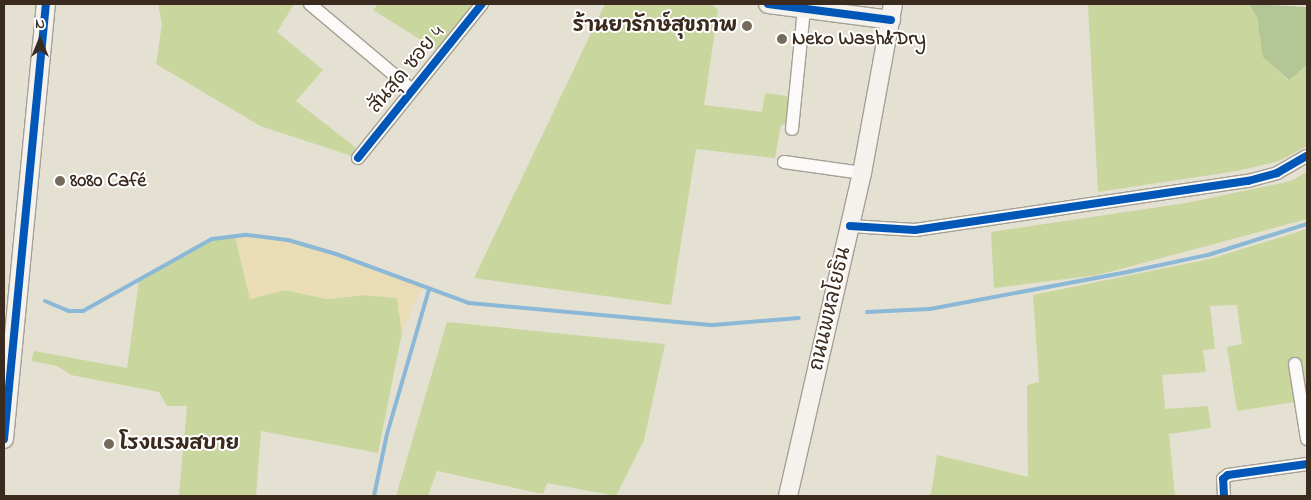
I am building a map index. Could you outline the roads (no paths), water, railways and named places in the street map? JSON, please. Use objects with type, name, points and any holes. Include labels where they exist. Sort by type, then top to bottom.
[{"type":"street","points":[[4,439],[46,4]]},
{"type":"street","points":[[310,4],[411,89]]},
{"type":"street","name":"สันสุด ซอย 4","points":[[358,158],[411,89],[482,4]]},
{"type":"street","points":[[768,4],[804,8],[892,12]]},
{"type":"street","points":[[792,129],[804,8]]},
{"type":"street","name":"ถนนพหลโยธิน","points":[[788,496],[862,173],[892,12]]},
{"type":"street","points":[[850,226],[914,230],[1238,183],[1277,173],[1307,156]]},
{"type":"street","points":[[784,162],[862,173]]},
{"type":"street","points":[[1296,364],[1307,439]]},
{"type":"street","points":[[1224,496],[1223,479],[1228,475],[1307,464]]},
{"type":"waterway","points":[[867,312],[930,309],[1123,273],[1208,255],[1307,224]]},
{"type":"waterway","points":[[45,301],[69,311],[83,311],[212,239],[247,235],[288,240],[336,254],[469,303],[713,325],[799,318]]},
{"type":"waterway","points":[[374,496],[387,434],[429,289]]},
{"type":"place","name":"ร้านยารักษ์สุขภาพ","points":[[747,26]]},
{"type":"place","name":"Neko Wash&Dry","points":[[782,39]]},
{"type":"place","name":"8080 Café","points":[[60,181]]},
{"type":"place","name":"โรงแรมสบาย","points":[[109,444]]}]
